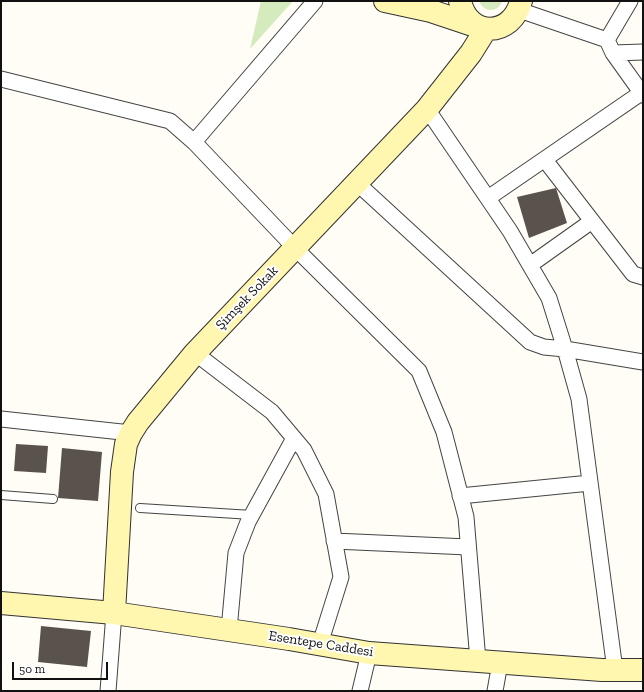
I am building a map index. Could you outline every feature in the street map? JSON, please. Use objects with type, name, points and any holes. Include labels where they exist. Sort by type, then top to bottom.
[{"type":"street","points":[[194,142],[315,1]]},
{"type":"street","points":[[385,1],[431,11],[481,27],[496,29],[506,25],[514,19],[520,6],[610,47],[643,52]]},
{"type":"street","points":[[460,1],[462,11],[468,19],[481,27]]},
{"type":"street","points":[[610,47],[630,1]]},
{"type":"street","name":"Şimşek Sokak","points":[[114,613],[122,472],[126,444],[130,433],[160,393],[194,353],[427,109],[471,53],[481,27]]},
{"type":"street","points":[[488,198],[642,94],[610,47]]},
{"type":"street","points":[[1,79],[170,121],[194,142],[295,248],[419,371],[444,432],[466,517],[478,661]]},
{"type":"street","points":[[427,109],[510,231],[549,298],[579,399],[614,670]]},
{"type":"street","points":[[545,160],[633,274],[643,277]]},
{"type":"street","points":[[357,183],[530,342],[544,347],[565,348],[643,362]]},
{"type":"street","points":[[530,265],[592,222]]},
{"type":"street","points":[[194,353],[272,412],[304,450],[326,494],[340,577],[320,644]]},
{"type":"street","points":[[1,418],[130,433]]},
{"type":"street","points":[[229,630],[236,553],[252,515],[294,438]]},
{"type":"street","points":[[460,496],[590,483]]},
{"type":"street","points":[[334,541],[468,547]]},
{"type":"street","name":"Esentepe Caddesi","points":[[1,603],[114,613],[320,644],[369,653],[500,663],[614,670],[643,670]]},
{"type":"street","points":[[108,691],[114,613]]},
{"type":"street","points":[[360,691],[369,653]]},
{"type":"street","points":[[495,691],[500,663]]},
{"type":"lane","points":[[1,496],[53,499]]},
{"type":"lane","points":[[140,508],[252,515]]},
{"type":"green space","points":[[261,1],[293,1],[250,49]]},
{"type":"green space","points":[[479,1],[502,1],[497,8],[491,10],[484,8]]},
{"type":"building","points":[[556,188],[567,223],[529,238],[517,197]]},
{"type":"building","points":[[16,444],[48,446],[46,473],[14,471]]},
{"type":"building","points":[[62,448],[102,452],[98,501],[58,498]]},
{"type":"building","points":[[41,626],[91,631],[87,667],[38,662]]}]
